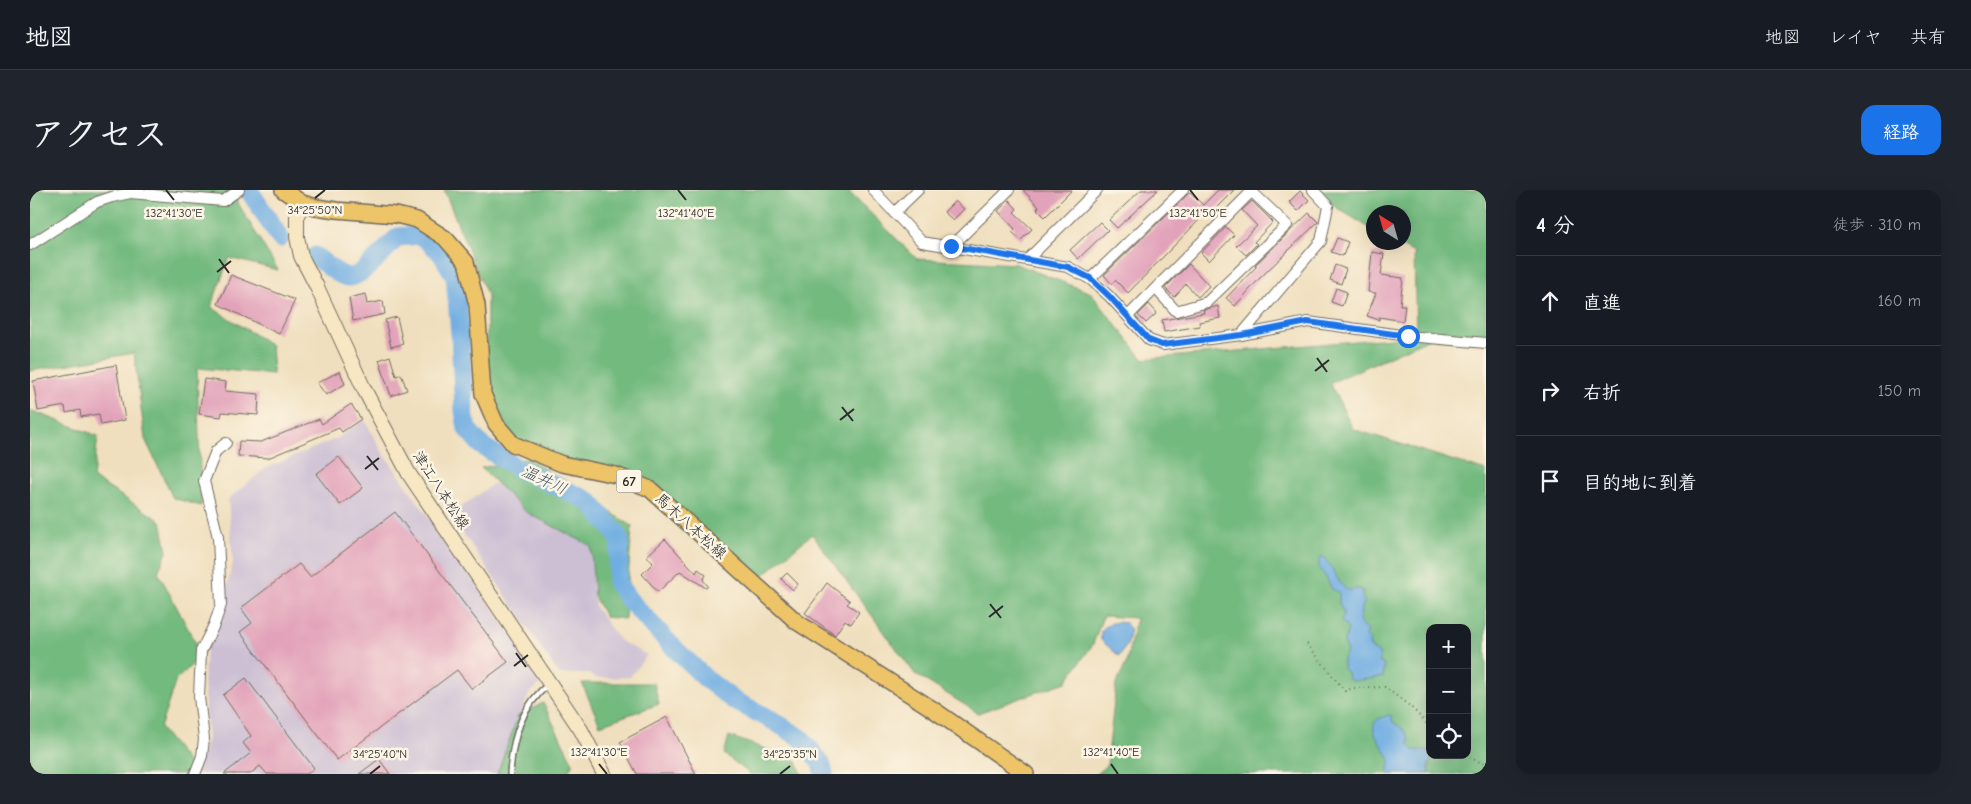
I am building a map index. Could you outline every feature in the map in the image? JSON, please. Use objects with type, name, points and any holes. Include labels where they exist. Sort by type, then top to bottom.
[{"type":"main road","name":"馬木八本松線","points":[[283,190],[302,203],[336,210],[396,215],[417,220],[445,238],[466,262],[477,305],[483,394],[496,424],[513,444],[562,464],[616,475],[650,489],[797,622],[931,708],[1026,774]]},
{"type":"main road","name":"津江八本松線","points":[[302,203],[297,216],[297,237],[301,256],[364,389],[409,474],[581,730],[604,774]]},
{"type":"street","points":[[30,245],[96,202],[112,197],[130,194],[223,201],[239,190]]},
{"type":"street","points":[[873,190],[922,242],[1068,267],[1090,278],[1149,340],[1162,345],[1242,335],[1308,322],[1408,336],[1486,343]]},
{"type":"street","points":[[894,213],[918,190]]},
{"type":"street","points":[[951,246],[1008,190]]},
{"type":"street","points":[[1028,259],[1098,190]]},
{"type":"street","points":[[1090,278],[1183,190]]},
{"type":"street","points":[[1242,335],[1321,241],[1328,206],[1313,190]]},
{"type":"street","points":[[1128,316],[1251,191],[1287,225],[1207,302],[1176,311],[1156,289]]},
{"type":"street","points":[[195,774],[202,756],[204,739],[199,697],[202,651],[221,605],[218,537],[204,481],[216,451],[226,443]]},
{"type":"lane","points":[[510,774],[514,736],[531,700],[550,683]]},
{"type":"path","points":[[1307,644],[1345,691],[1353,688],[1385,687],[1411,707],[1426,723]]},
{"type":"path","points":[[1471,758],[1486,765]]},
{"type":"shaded area","points":[[364,419],[382,451],[526,655],[540,685],[530,692],[508,744],[510,774],[195,774],[208,739],[204,679],[207,631],[228,582],[233,563],[228,499],[266,468],[338,438]]},
{"type":"shaded area","points":[[494,483],[537,502],[596,539],[592,580],[595,607],[620,641],[647,655],[630,677],[597,678],[588,674],[559,674],[451,515]]},
{"type":"green space","points":[[30,190],[230,190],[278,270],[229,258],[211,307],[271,345],[273,374],[197,368],[201,506],[173,498],[145,439],[134,353],[30,371]]},
{"type":"green space","points":[[444,190],[847,190],[917,259],[1016,264],[1091,293],[1143,359],[1416,336],[1414,253],[1409,250],[1411,250],[1411,205],[1366,205],[1366,226],[1337,208],[1318,190],[1486,190],[1486,343],[1430,338],[1330,383],[1353,429],[1486,471],[1486,774],[1096,774],[1107,765],[1116,684],[1126,664],[1136,618],[1103,616],[1093,644],[1066,682],[978,713],[915,674],[812,534],[762,576],[694,528],[645,477],[562,464],[510,436],[487,382],[487,295]]},
{"type":"green space","points":[[30,410],[98,436],[93,478],[161,521],[167,552],[158,572],[202,655],[176,680],[160,728],[196,772],[195,774],[30,774]]},
{"type":"green space","points":[[528,458],[632,526],[625,619],[605,617],[594,596],[591,546],[526,512],[481,468]]},
{"type":"green space","points":[[582,683],[654,683],[659,704],[600,725]]},
{"type":"green space","points":[[543,703],[573,763],[567,774],[497,774],[518,716]]},
{"type":"green space","points":[[729,736],[796,760],[802,774],[750,774],[724,754]]},
{"type":"water","points":[[1321,556],[1329,563],[1347,590],[1361,589],[1363,592],[1362,597],[1365,602],[1361,607],[1359,621],[1368,631],[1366,636],[1370,640],[1369,645],[1379,653],[1380,663],[1384,665],[1383,677],[1352,681],[1343,669],[1343,659],[1347,652],[1344,642],[1348,629],[1341,621],[1343,612],[1339,601],[1339,592],[1333,590],[1319,566]]},
{"type":"water","points":[[1126,623],[1130,629],[1127,645],[1119,656],[1101,640],[1101,631],[1108,624]]},
{"type":"water","points":[[1391,715],[1393,722],[1407,734],[1409,745],[1414,750],[1426,750],[1426,759],[1431,759],[1429,766],[1430,774],[1388,774],[1390,762],[1374,729],[1375,723],[1380,718]]},
{"type":"building","points":[[1023,190],[1072,190],[1045,217],[1037,209],[1039,207]]},
{"type":"building","points":[[1141,190],[1158,190],[1117,228],[1109,220]]},
{"type":"building","points":[[1218,190],[1234,190],[1205,219],[1203,216],[1128,293],[1115,280],[1112,284],[1104,275],[1190,192],[1203,205]]},
{"type":"building","points":[[1300,191],[1309,200],[1298,211],[1289,202]]},
{"type":"building","points":[[1009,200],[1017,209],[1014,212],[1032,229],[1021,240],[1012,232],[1015,229],[998,211]]},
{"type":"building","points":[[955,201],[964,209],[953,220],[944,212]]},
{"type":"building","points":[[1252,201],[1273,222],[1254,242],[1257,244],[1246,255],[1236,246],[1257,226],[1242,210]]},
{"type":"building","points":[[1309,213],[1318,222],[1260,278],[1235,306],[1226,298],[1257,266],[1255,265]]},
{"type":"building","points":[[1100,222],[1108,230],[1078,259],[1070,250]]},
{"type":"building","points":[[1226,227],[1234,235],[1209,261],[1201,253]]},
{"type":"building","points":[[1337,238],[1348,242],[1343,256],[1331,252]]},
{"type":"building","points":[[1372,252],[1384,254],[1381,275],[1403,278],[1400,305],[1405,305],[1403,321],[1379,317],[1379,320],[1367,316],[1376,293],[1368,292]]},
{"type":"building","points":[[1189,264],[1209,286],[1198,297],[1186,284],[1174,297],[1165,288]]},
{"type":"building","points":[[1335,265],[1346,269],[1341,284],[1330,280]]},
{"type":"building","points":[[231,275],[295,300],[279,334],[218,304]]},
{"type":"building","points":[[1336,288],[1347,292],[1342,306],[1331,302]]},
{"type":"building","points":[[365,294],[367,304],[383,301],[385,314],[353,321],[349,298]]},
{"type":"building","points":[[1149,304],[1157,313],[1146,323],[1138,315]]},
{"type":"building","points":[[1218,306],[1220,318],[1199,322],[1200,326],[1164,332],[1162,320],[1204,313],[1203,310]]},
{"type":"building","points":[[397,317],[403,344],[391,347],[385,320]]},
{"type":"building","points":[[390,356],[396,376],[401,374],[407,390],[391,396],[379,360]]},
{"type":"building","points":[[116,365],[125,420],[101,425],[99,414],[81,417],[80,410],[66,413],[65,406],[38,411],[33,381]]},
{"type":"building","points":[[340,371],[345,384],[326,395],[317,383]]},
{"type":"building","points":[[204,379],[226,382],[225,391],[259,394],[258,415],[222,412],[221,417],[199,414]]},
{"type":"building","points":[[351,404],[361,419],[342,432],[339,428],[268,458],[238,456],[239,441],[261,442],[319,419],[322,424]]},
{"type":"building","points":[[339,457],[363,488],[340,505],[316,474]]},
{"type":"building","points":[[395,512],[508,662],[472,689],[457,670],[337,760],[240,632],[252,623],[241,608],[299,564],[310,577]]},
{"type":"building","points":[[665,539],[696,573],[698,569],[706,575],[703,580],[708,586],[706,588],[680,571],[658,592],[642,574],[653,563],[647,556]]},
{"type":"building","points":[[787,573],[798,584],[793,590],[781,579]]},
{"type":"building","points":[[827,583],[850,601],[847,604],[859,612],[851,624],[845,620],[835,635],[805,613]]},
{"type":"building","points":[[246,678],[314,768],[307,774],[267,774],[260,766],[250,774],[224,774],[251,753],[243,743],[251,736],[223,695]]},
{"type":"building","points":[[667,717],[696,774],[637,774],[620,742]]},
{"type":"building","points":[[379,759],[390,774],[359,774]]},
{"type":"waterway","name":"温井川","points":[[249,190],[280,238]]},
{"type":"waterway","name":"温井川","points":[[315,256],[335,271],[349,277],[368,267],[398,237],[421,235],[441,253],[455,276],[464,411],[467,429],[482,446],[521,470],[589,501],[616,533],[620,542],[617,583],[629,600],[705,678],[733,700],[772,720],[801,738],[821,763],[824,774]]},
{"type":"route","points":[[951,246],[1068,267],[1090,278],[1149,340],[1162,345],[1242,335],[1308,322],[1408,336]]}]
